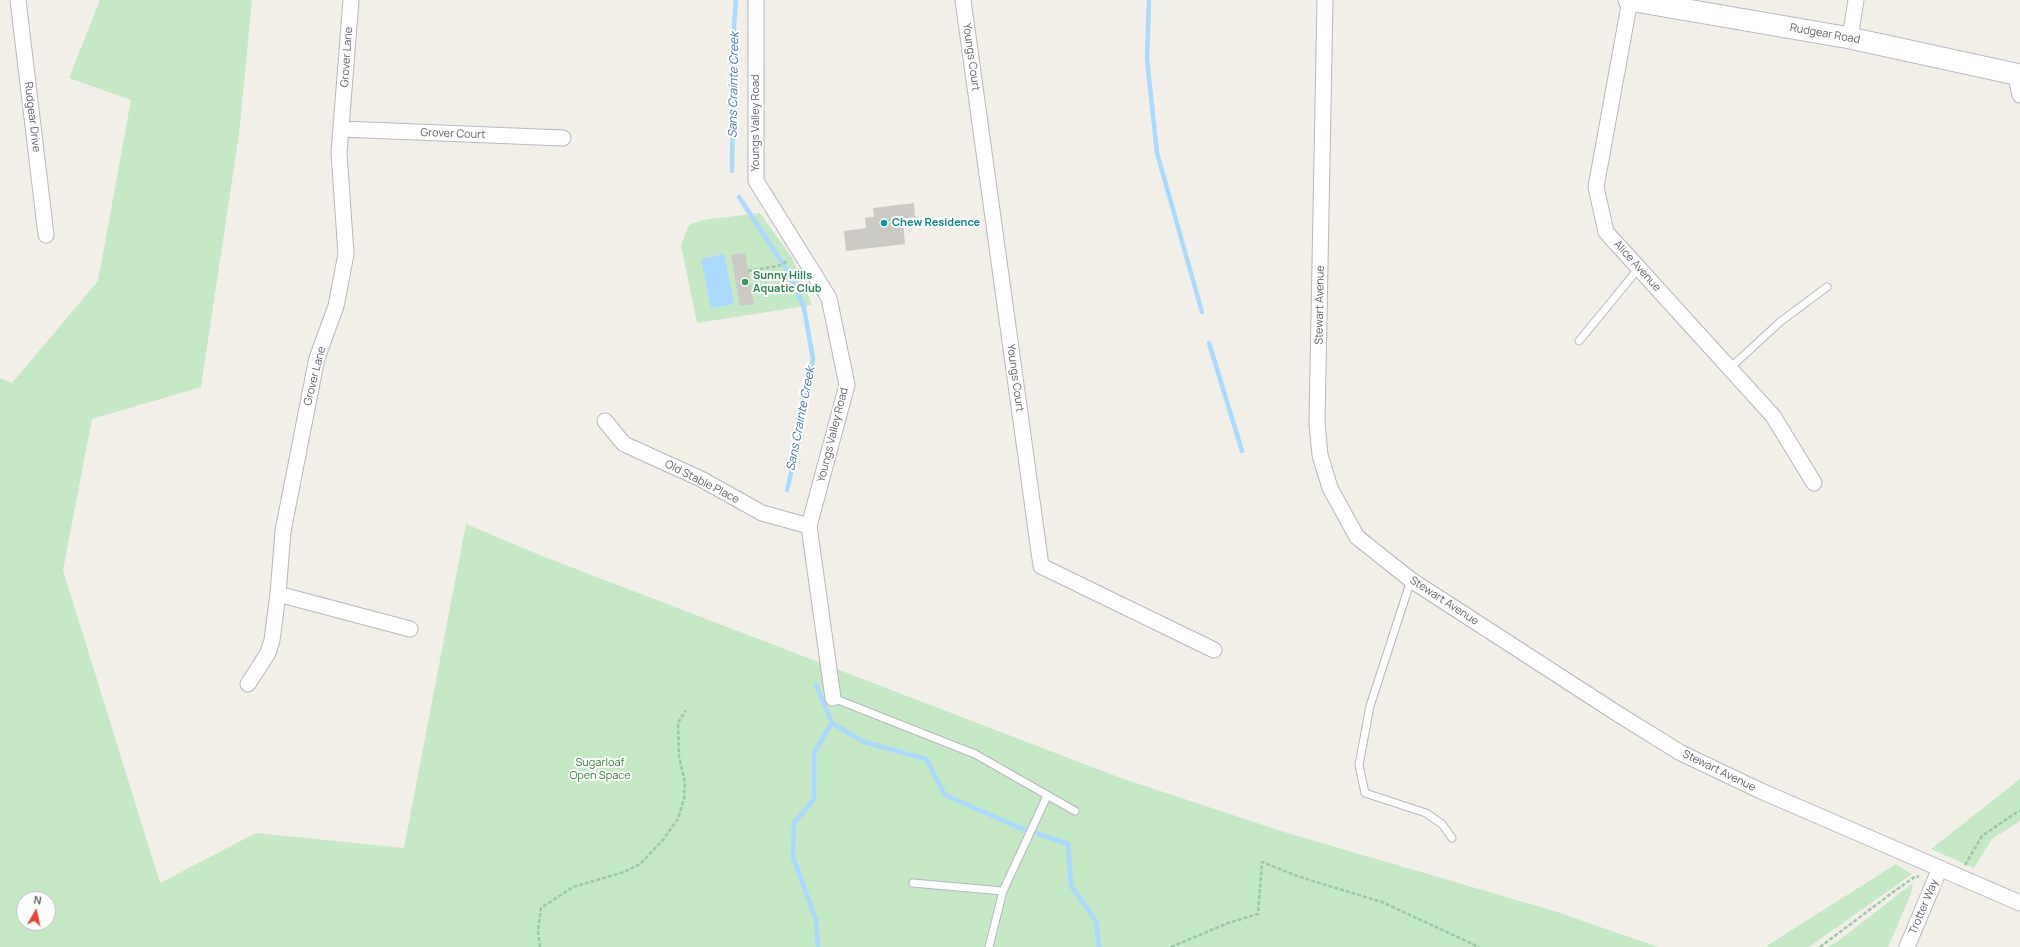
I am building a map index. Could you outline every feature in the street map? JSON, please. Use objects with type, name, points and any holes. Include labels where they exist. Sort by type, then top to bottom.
[{"type":"street","name":"Rudgear Drive","points":[[18,0],[46,235]]},
{"type":"street","name":"Grover Lane","points":[[248,684],[268,654],[278,594],[283,531],[303,426],[317,358],[336,306],[346,254],[339,154],[351,0]]},
{"type":"street","name":"Youngs Valley Road","points":[[756,0],[756,181],[829,298],[847,385],[809,526],[833,698]]},
{"type":"street","name":"Youngs Court","points":[[963,0],[1041,566],[1214,650]]},
{"type":"street","name":"Stewart Avenue","points":[[1325,0],[1317,423],[1320,455],[1330,488],[1357,537],[1411,580],[1618,714],[1682,753],[1761,791],[2020,903]]},
{"type":"street","name":"Rudgear Road","points":[[1629,0],[1669,3],[1850,38],[2018,74]]},
{"type":"street","name":"Alice Avenue","points":[[1629,0],[1596,187],[1606,232],[1773,416],[1814,483]]},
{"type":"street","points":[[1850,38],[1856,0]]},
{"type":"street","points":[[2018,74],[2020,95]]},
{"type":"street","name":"Grover Court","points":[[342,129],[563,138]]},
{"type":"street","name":"Old Stable Place","points":[[604,421],[624,444],[701,479],[762,513],[809,526]]},
{"type":"street","points":[[278,594],[410,629]]},
{"type":"street","name":"Trotter Way","points":[[1907,947],[1940,868]]},
{"type":"lane","points":[[1579,340],[1639,268]]},
{"type":"lane","points":[[1730,368],[1780,322],[1827,287]]},
{"type":"lane","points":[[1411,580],[1370,706],[1359,765],[1365,793],[1426,813],[1442,824],[1452,838]]},
{"type":"lane","points":[[833,698],[975,754],[1075,811]]},
{"type":"lane","points":[[989,947],[1003,891],[1048,796]]},
{"type":"lane","points":[[913,884],[1003,891]]},
{"type":"path","points":[[748,271],[778,266],[788,261]]},
{"type":"path","points":[[540,947],[538,930],[541,908],[573,887],[624,872],[640,864],[662,841],[678,819],[684,800],[685,788],[679,757],[678,723],[686,710]]},
{"type":"path","points":[[1171,947],[1228,923],[1258,914],[1262,862],[1300,877],[1382,902],[1479,947]]},
{"type":"green space","name":"Sugarloaf Open Space","points":[[100,0],[252,0],[239,134],[201,387],[92,419],[63,570],[160,883],[256,833],[404,848],[466,524],[542,556],[1118,777],[1284,832],[1554,911],[1658,947],[0,947],[0,378],[12,383],[98,281],[131,100],[69,78]]},
{"type":"green space","name":"Sunny Hills Aquatic Club","points":[[760,213],[792,258],[812,305],[697,323],[681,245],[689,225],[703,220]]},
{"type":"green space","points":[[2020,779],[2020,821],[1992,839],[1974,868],[1931,849]]},
{"type":"green space","points":[[1896,864],[1912,874],[1809,947],[1765,947]]},
{"type":"green space","points":[[1913,883],[1911,894],[1888,947],[1827,947],[1838,941]]},
{"type":"water","points":[[724,254],[734,304],[711,308],[701,259]]},
{"type":"building","name":"Chew Residence","points":[[914,203],[915,217],[903,219],[905,244],[846,251],[844,231],[866,228],[865,218],[874,217],[873,208]]},
{"type":"building","points":[[745,253],[754,304],[740,306],[731,255]]},
{"type":"waterway","name":"Sans Crainte Creek","points":[[732,171],[734,25],[736,0]]},
{"type":"waterway","points":[[1149,0],[1147,59],[1157,153],[1202,312]]},
{"type":"waterway","name":"Sans Crainte Creek","points":[[739,197],[789,273],[804,308],[813,359],[798,445],[787,490]]},
{"type":"waterway","points":[[1209,343],[1242,451]]},
{"type":"waterway","name":"Sans Crainte Creek","points":[[816,685],[832,723],[814,752],[814,799],[794,823],[793,857],[816,920],[818,947]]},
{"type":"waterway","points":[[832,723],[864,742],[926,759],[945,795],[1018,827],[1068,844],[1071,886],[1096,921],[1099,947]]},
{"type":"place","name":"Chew Residence","points":[[884,223]]},
{"type":"place","name":"Sunny Hills Aquatic Club","points":[[745,282]]}]
